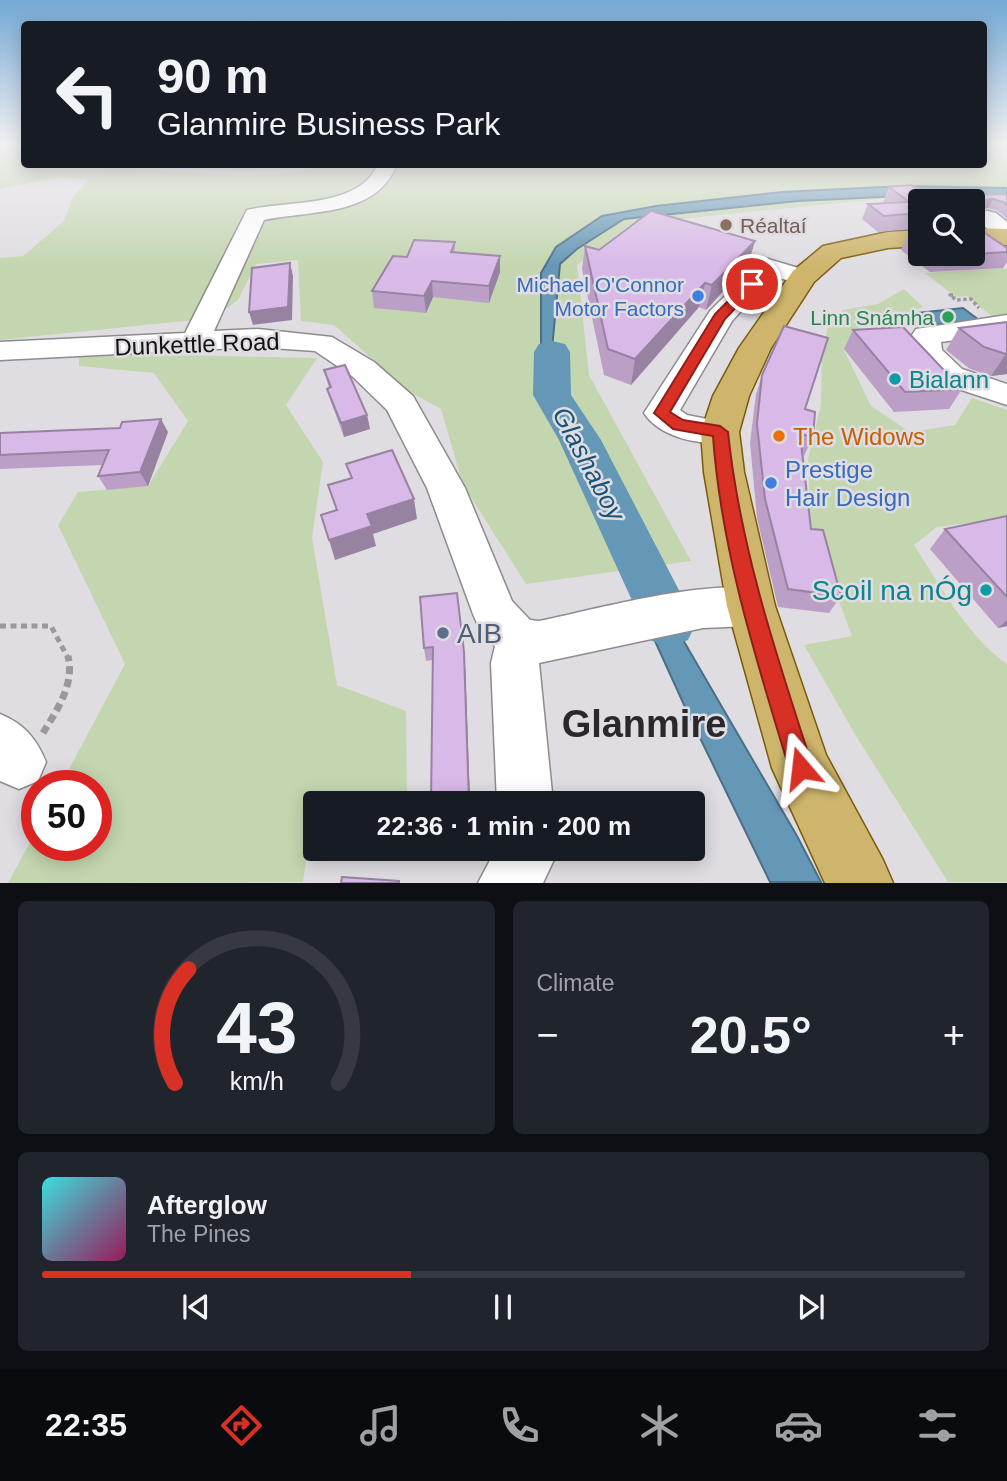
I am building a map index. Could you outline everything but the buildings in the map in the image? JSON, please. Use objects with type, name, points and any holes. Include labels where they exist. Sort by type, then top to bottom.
[{"type":"main road","points":[[985,236],[1007,235]]},
{"type":"main road","points":[[860,883],[801,768],[727,607],[724,472],[720,432],[731,396],[755,348],[803,276],[832,252],[888,240],[908,239]]},
{"type":"street","points":[[195,342],[255,215],[277,209],[342,202],[365,195],[376,185]]},
{"type":"street","points":[[985,218],[1007,235]]},
{"type":"street","points":[[720,432],[678,425],[662,413],[720,317],[768,267],[803,276]]},
{"type":"street","points":[[1007,324],[926,335],[927,352],[951,376],[1007,396]]},
{"type":"street","name":"Dunkettle Road","points":[[0,351],[258,338],[321,343],[363,369],[401,404],[446,488],[495,614],[529,641]]},
{"type":"street","points":[[521,791],[515,663],[529,641],[727,607]]},
{"type":"path","points":[[953,295],[950,295],[956,300],[971,299]]},
{"type":"path","points":[[0,626],[51,626],[67,652],[69,672],[64,699],[34,748],[10,751]]},
{"type":"green space","points":[[0,185],[19,185],[0,189]]},
{"type":"green space","points":[[83,185],[1007,185],[1007,188],[903,186],[881,199],[649,222],[629,226],[577,265],[589,375],[691,561],[526,584],[463,485],[441,409],[408,391],[334,325],[301,321],[298,260],[256,264],[238,300],[213,318],[0,340],[0,258],[23,256],[64,221],[73,197]]},
{"type":"green space","points":[[1003,268],[1007,270],[1007,316],[993,317],[967,296],[956,297],[925,273]]},
{"type":"green space","points":[[904,289],[923,307],[887,319],[853,321],[865,335],[844,350],[871,406],[910,432],[955,425],[972,398],[1007,410],[1007,518],[937,527],[914,545],[967,625],[1007,664],[1007,882],[948,882],[856,736],[804,645],[852,636],[811,527],[808,459],[821,405],[822,350],[829,322],[843,310],[878,304]]},
{"type":"green space","points":[[79,353],[317,358],[286,405],[323,462],[312,538],[337,685],[406,711],[407,791],[303,791],[303,861],[306,861],[303,882],[8,883],[21,859],[21,861],[112,861],[112,770],[69,770],[125,664],[58,525],[78,492],[148,486],[188,421],[154,373],[79,366]]},
{"type":"water","points":[[903,186],[1007,188],[1007,198],[985,197],[985,189],[908,189],[908,196],[798,201],[624,219],[577,249],[560,264],[552,349],[559,407],[643,571],[821,882],[770,882],[685,707],[549,408],[541,351],[541,273],[556,247],[602,216],[656,206],[782,192]]},
{"type":"water","name":"Linn Snámha","points":[[963,308],[979,320],[932,325],[917,313]]},
{"type":"waterway","name":"Glashaboy","points":[[552,352],[552,395],[580,440],[669,623]]},
{"type":"place","name":"Réaltaí","points":[[726,225]]},
{"type":"place","name":"Michael O'Connor Motor Factors","points":[[698,296]]},
{"type":"place","name":"Linn Snámha","points":[[948,317]]},
{"type":"place","name":"Bialann","points":[[895,379]]},
{"type":"place","name":"The Widows","points":[[779,436]]},
{"type":"place","name":"Prestige Hair Design","points":[[771,483]]},
{"type":"place","name":"Scoil na nÓg","points":[[986,590]]},
{"type":"place","name":"AIB","points":[[443,633]]},
{"type":"district","name":"Glanmire","points":[[644,724]]},
{"type":"route","points":[[752,284],[720,317],[662,413],[678,425],[720,432],[724,472],[751,607],[801,768]]}]
